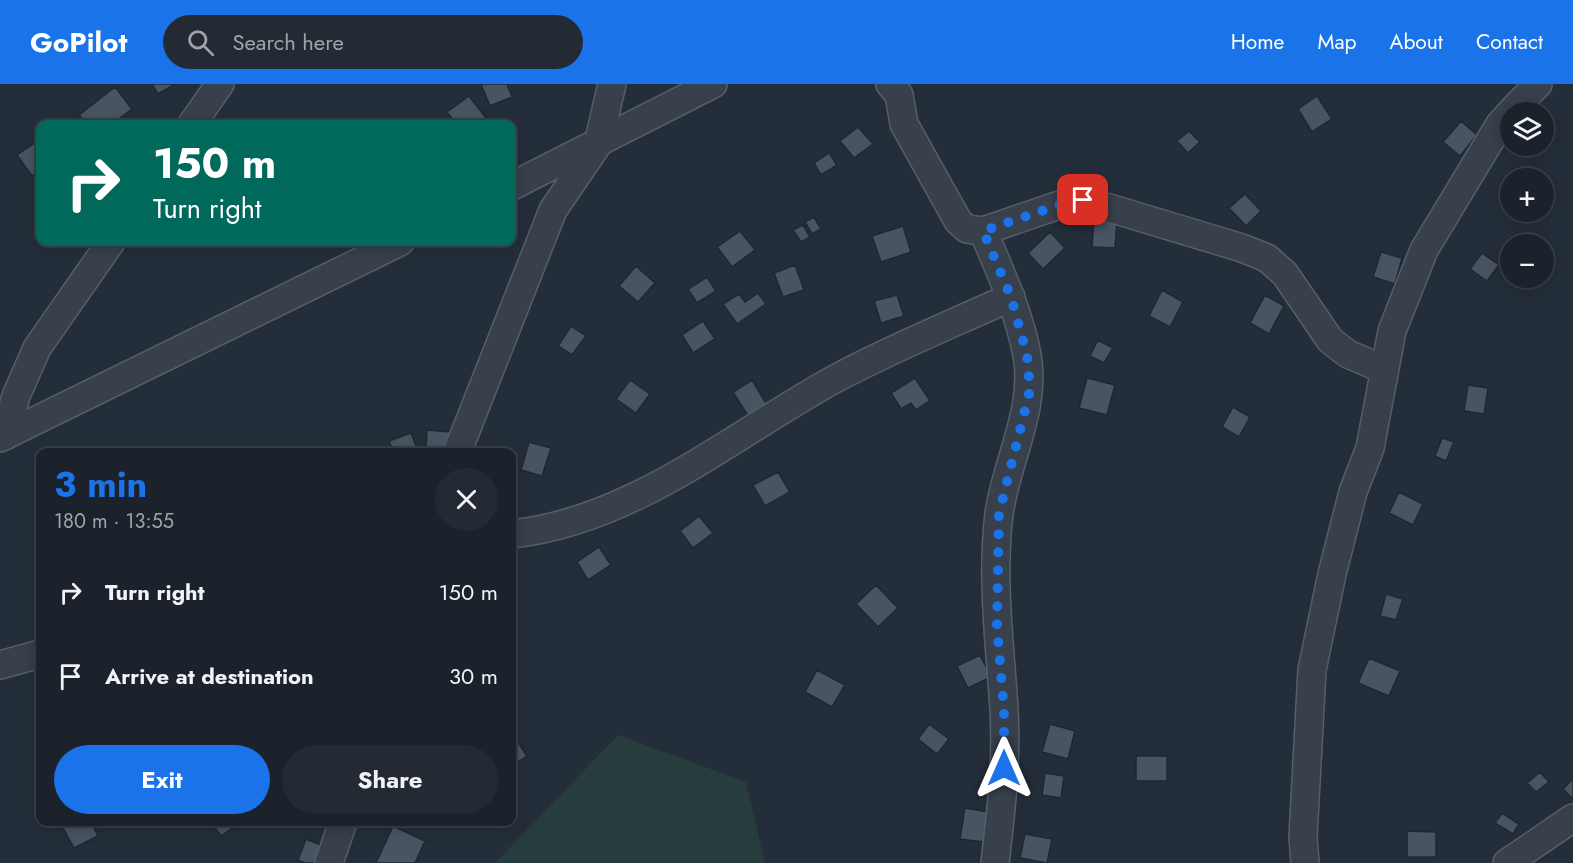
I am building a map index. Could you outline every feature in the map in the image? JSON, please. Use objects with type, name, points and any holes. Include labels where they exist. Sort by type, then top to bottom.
[{"type":"street","points":[[195,120],[220,84]]},
{"type":"street","points":[[459,448],[554,210],[598,144],[612,84]]},
{"type":"street","points":[[516,184],[712,84]]},
{"type":"street","points":[[890,84],[899,95],[904,124],[958,221],[967,229],[983,231],[1068,202],[1083,200],[1242,248],[1268,258],[1285,274],[1330,340],[1348,354],[1383,369]]},
{"type":"street","points":[[1521,102],[1538,84]]},
{"type":"street","points":[[1305,863],[1304,837],[1312,670],[1347,512],[1370,448],[1383,369],[1392,331],[1424,250],[1500,124]]},
{"type":"street","points":[[983,231],[1011,297],[1027,355],[1030,390],[999,514],[997,626],[1004,711],[1004,788],[994,863]]},
{"type":"street","points":[[2,437],[16,396],[37,348],[108,246]]},
{"type":"street","points":[[2,437],[392,246]]},
{"type":"street","points":[[516,534],[546,531],[611,508],[720,450],[834,380],[1011,297]]},
{"type":"street","points":[[0,665],[36,655]]},
{"type":"street","points":[[1508,863],[1573,818]]},
{"type":"street","points":[[329,863],[342,826]]},
{"type":"green space","points":[[618,735],[746,782],[765,863],[495,863]]},
{"type":"building","points":[[152,84],[175,84],[158,94]]},
{"type":"building","points":[[481,84],[507,84],[512,97],[490,106]]},
{"type":"building","points":[[115,87],[132,109],[117,120],[83,120],[79,115]]},
{"type":"building","points":[[469,96],[486,118],[483,120],[453,120],[447,112]]},
{"type":"building","points":[[1317,96],[1332,119],[1312,132],[1298,109]]},
{"type":"building","points":[[1461,121],[1477,135],[1460,156],[1443,142]]},
{"type":"building","points":[[858,127],[873,144],[854,158],[840,141]]},
{"type":"building","points":[[1189,131],[1200,142],[1188,153],[1177,141]]},
{"type":"building","points":[[36,142],[36,172],[32,176],[17,155]]},
{"type":"building","points":[[829,153],[837,165],[821,175],[814,163]]},
{"type":"building","points":[[1245,194],[1261,211],[1246,226],[1229,208]]},
{"type":"building","points":[[814,217],[821,229],[812,234],[805,222]]},
{"type":"building","points":[[1094,220],[1117,221],[1115,248],[1092,247]]},
{"type":"building","points":[[803,225],[810,237],[801,242],[793,230]]},
{"type":"building","points":[[903,226],[911,252],[881,262],[872,236]]},
{"type":"building","points":[[740,231],[755,250],[732,267],[717,247]]},
{"type":"building","points":[[1050,232],[1065,248],[1043,269],[1028,253]]},
{"type":"building","points":[[1381,252],[1402,258],[1395,284],[1373,277]]},
{"type":"building","points":[[1482,253],[1499,265],[1487,281],[1470,269]]},
{"type":"building","points":[[795,265],[804,290],[783,297],[774,273]]},
{"type":"building","points":[[636,266],[655,283],[638,302],[619,286]]},
{"type":"building","points":[[707,277],[716,291],[697,303],[688,289]]},
{"type":"building","points":[[1162,290],[1183,302],[1170,327],[1149,316]]},
{"type":"building","points":[[758,293],[766,304],[737,324],[723,304],[739,294],[745,302]]},
{"type":"building","points":[[897,295],[904,316],[881,323],[874,301]]},
{"type":"building","points":[[1265,295],[1284,306],[1269,334],[1250,323]]},
{"type":"building","points":[[703,321],[715,339],[693,353],[682,335]]},
{"type":"building","points":[[571,326],[586,336],[572,355],[558,346]]},
{"type":"building","points":[[1098,340],[1113,348],[1104,363],[1090,356]]},
{"type":"building","points":[[915,378],[930,401],[916,410],[911,403],[901,409],[891,393]]},
{"type":"building","points":[[1087,378],[1115,385],[1107,415],[1079,408]]},
{"type":"building","points":[[630,380],[650,394],[636,413],[616,399]]},
{"type":"building","points":[[752,380],[767,405],[748,416],[733,392]]},
{"type":"building","points":[[1468,385],[1488,388],[1484,414],[1464,411]]},
{"type":"building","points":[[1233,407],[1250,417],[1239,437],[1222,427]]},
{"type":"building","points":[[427,430],[451,432],[450,448],[426,448]]},
{"type":"building","points":[[411,433],[417,448],[392,448],[389,441]]},
{"type":"building","points":[[1442,438],[1454,442],[1446,461],[1435,456]]},
{"type":"building","points":[[529,442],[551,448],[542,476],[521,470]]},
{"type":"building","points":[[778,472],[790,492],[765,506],[753,485]]},
{"type":"building","points":[[1399,492],[1423,504],[1413,525],[1389,513]]},
{"type":"building","points":[[699,516],[713,533],[693,548],[680,531]]},
{"type":"building","points":[[599,547],[611,565],[588,580],[577,562]]},
{"type":"building","points":[[876,585],[898,608],[878,627],[856,604]]},
{"type":"building","points":[[1386,594],[1403,599],[1396,620],[1380,616]]},
{"type":"building","points":[[980,655],[991,677],[968,688],[957,666]]},
{"type":"building","points":[[1369,658],[1400,671],[1389,696],[1358,683]]},
{"type":"building","points":[[817,670],[845,685],[832,707],[805,692]]},
{"type":"building","points":[[929,724],[949,739],[937,754],[918,739]]},
{"type":"building","points":[[1050,724],[1075,731],[1068,759],[1042,752]]},
{"type":"building","points":[[516,740],[527,756],[516,763]]},
{"type":"building","points":[[1136,756],[1167,756],[1167,781],[1136,781]]},
{"type":"building","points":[[1540,772],[1549,782],[1536,792],[1527,783]]},
{"type":"building","points":[[1045,773],[1064,776],[1061,798],[1042,795]]},
{"type":"building","points":[[1573,779],[1573,799],[1563,789]]},
{"type":"building","points":[[965,808],[988,812],[984,842],[960,839]]},
{"type":"building","points":[[1502,813],[1519,824],[1513,834],[1495,823]]},
{"type":"building","points":[[93,826],[98,836],[74,848],[63,828]]},
{"type":"building","points":[[214,826],[235,826],[221,836]]},
{"type":"building","points":[[393,826],[425,841],[415,863],[376,863]]},
{"type":"building","points":[[1407,831],[1436,832],[1436,857],[1407,857]]},
{"type":"building","points":[[1025,834],[1052,839],[1047,863],[1020,858]]},
{"type":"building","points":[[306,839],[328,848],[321,863],[305,863],[298,860]]},
{"type":"route","points":[[1004,768],[1004,711],[997,626],[999,514],[1030,390],[1027,355],[1011,297],[983,231],[1068,202],[1083,200]]}]
